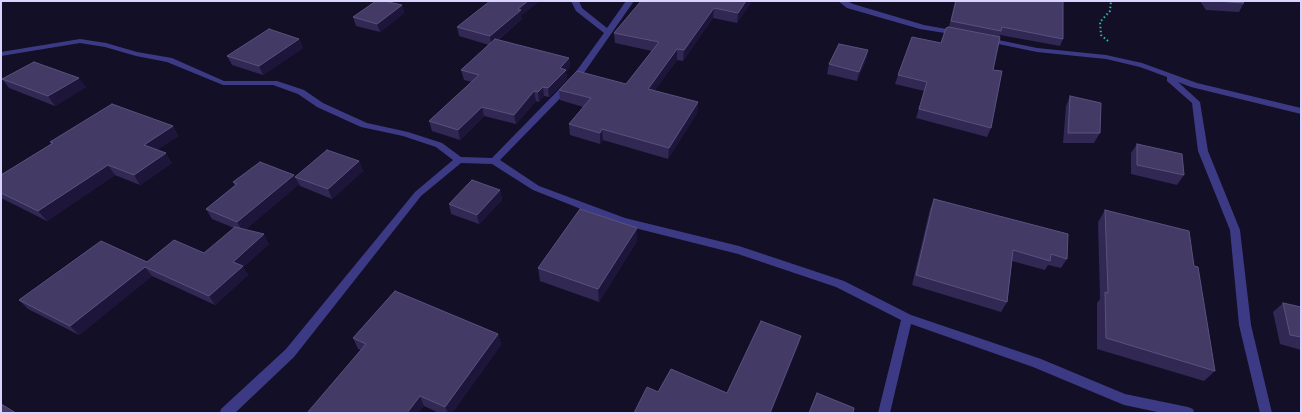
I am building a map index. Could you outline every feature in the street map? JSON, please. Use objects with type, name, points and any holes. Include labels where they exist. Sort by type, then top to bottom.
[{"type":"street","points":[[575,1],[579,9],[609,33]]},
{"type":"street","points":[[494,161],[578,75],[609,33],[630,1]]},
{"type":"street","points":[[842,1],[850,6],[923,28],[967,35]]},
{"type":"street","points":[[982,38],[1037,50],[1106,57],[1142,65],[1194,86],[1301,111]]},
{"type":"street","points":[[1,54],[80,41],[106,45],[136,54],[169,60],[223,83],[274,83],[301,92],[320,105],[364,125],[405,134],[439,145],[459,160],[494,161],[536,188],[623,221],[739,250],[840,284],[907,318],[1037,362],[1124,399],[1188,413]]},
{"type":"street","points":[[1167,74],[1196,102],[1203,151],[1235,230],[1245,325],[1266,413]]},
{"type":"street","points":[[226,413],[290,353],[418,194],[459,160]]},
{"type":"street","points":[[884,413],[907,318]]},
{"type":"path","points":[[1111,1],[1110,11],[1100,22],[1101,35],[1112,45]]},
{"type":"building","points":[[376,1],[384,1],[402,5],[377,24],[353,17]]},
{"type":"building","points":[[490,1],[528,1],[518,9],[521,10],[490,36],[457,27]]},
{"type":"building","points":[[641,1],[746,1],[738,13],[714,8],[684,50],[677,49],[648,89],[698,102],[669,148],[602,129],[600,133],[569,124],[591,98],[559,90],[577,71],[626,84],[659,42],[614,33]]},
{"type":"building","points":[[956,1],[1063,1],[1063,39],[1002,27],[1001,31],[951,21]]},
{"type":"building","points":[[1216,1],[1242,1],[1244,3]]},
{"type":"building","points":[[949,27],[1000,37],[993,70],[1002,71],[991,128],[919,109],[927,82],[898,75],[912,37],[941,43],[946,28]]},
{"type":"building","points":[[269,29],[299,39],[259,66],[227,56]]},
{"type":"building","points":[[495,39],[569,58],[560,68],[566,70],[548,88],[543,87],[538,92],[534,91],[514,115],[482,107],[458,130],[429,121],[479,75],[461,70]]},
{"type":"building","points":[[839,44],[868,50],[859,72],[829,64]]},
{"type":"building","points":[[34,62],[79,78],[48,96],[2,79]]},
{"type":"building","points":[[1070,96],[1101,103],[1100,133],[1068,133]]},
{"type":"building","points":[[112,104],[173,126],[144,145],[166,153],[134,175],[108,165],[38,211],[1,193],[1,175],[53,143],[50,142]]},
{"type":"building","points":[[1137,144],[1182,154],[1184,175],[1137,165]]},
{"type":"building","points":[[327,150],[359,161],[328,189],[295,177]]},
{"type":"building","points":[[260,162],[294,175],[237,222],[206,209],[237,184],[233,182]]},
{"type":"building","points":[[472,180],[500,190],[477,215],[449,204]]},
{"type":"building","points":[[934,199],[1068,234],[1067,259],[1051,254],[1050,261],[1013,250],[1007,302],[916,275]]},
{"type":"building","points":[[580,209],[637,228],[598,289],[538,268]]},
{"type":"building","points":[[1105,210],[1189,231],[1194,266],[1198,267],[1215,371],[1106,338],[1105,292],[1108,293]]},
{"type":"building","points":[[235,227],[264,234],[233,262],[243,266],[209,296],[145,267],[70,326],[19,300],[101,241],[147,262],[174,240],[204,253]]},
{"type":"building","points":[[395,291],[498,334],[445,407],[420,396],[407,413],[307,413],[366,344],[353,338]]},
{"type":"building","points":[[1283,303],[1301,307],[1301,337],[1290,335]]},
{"type":"building","points":[[761,321],[801,336],[770,413],[634,413],[647,387],[658,392],[671,369],[727,393]]},
{"type":"building","points":[[817,393],[854,408],[853,413],[809,413]]},
{"type":"building","points":[[1,404],[16,413],[1,413]]}]
